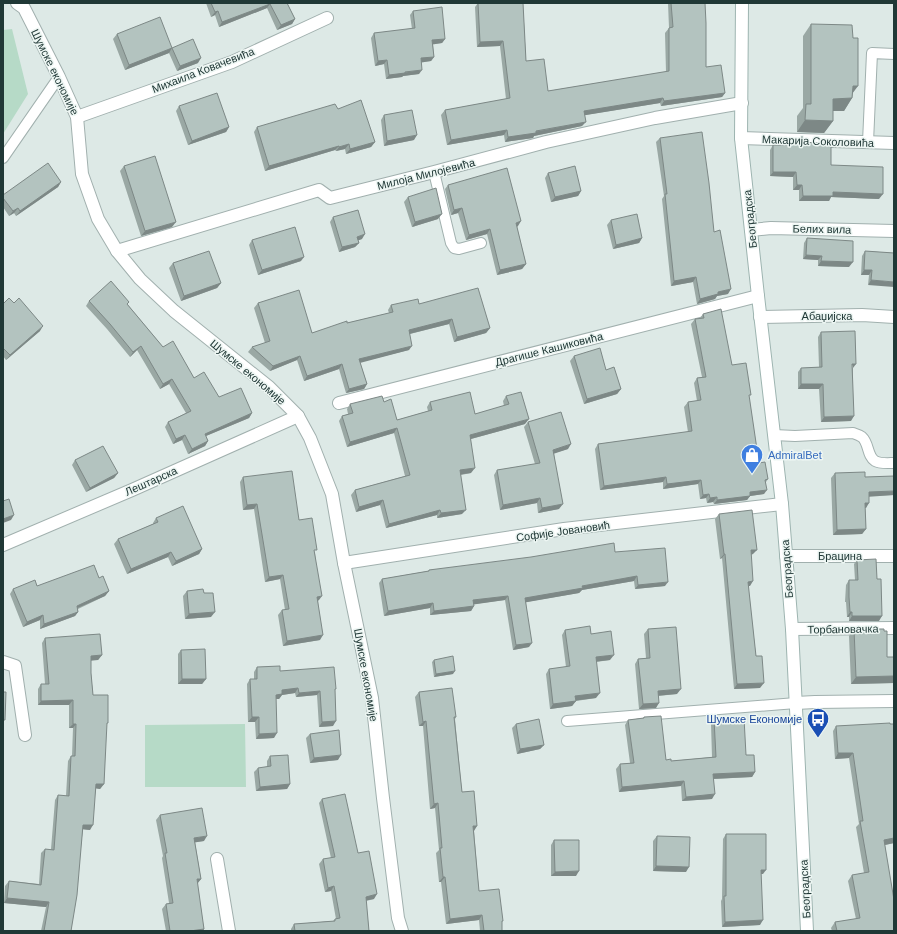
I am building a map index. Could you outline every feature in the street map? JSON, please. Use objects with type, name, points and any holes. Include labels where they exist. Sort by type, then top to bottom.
[{"type":"street","name":"Шумске економије","points":[[17,3],[24,8],[59,77],[77,117],[82,174],[98,219],[117,251],[140,279],[174,311],[269,387],[298,416],[310,438],[332,494],[344,564],[372,698],[394,888],[398,918],[402,931]]},
{"type":"street","name":"Београдска","points":[[742,3],[742,138],[760,317],[782,504],[792,629],[807,931]]},
{"type":"street","name":"Михаила Ковачевића","points":[[77,117],[232,62],[327,18]]},
{"type":"street","name":"Милоја Милојевића","points":[[117,251],[319,190],[330,198],[562,139],[655,118],[742,104]]},
{"type":"street","name":"Макарија Соколовића","points":[[742,138],[894,143]]},
{"type":"street","name":"Белих вила","points":[[751,230],[771,228],[894,231]]},
{"type":"street","name":"Драгише Кашиковића","points":[[340,403],[758,296]]},
{"type":"street","name":"Абаџијска","points":[[760,317],[894,317]]},
{"type":"street","name":"Лештарска","points":[[3,545],[132,490],[298,416]]},
{"type":"street","name":"Софије Јовановић","points":[[344,564],[564,529],[782,504]]},
{"type":"street","name":"Брацина","points":[[786,556],[894,556]]},
{"type":"street","name":"Торбановачка","points":[[792,629],[894,628]]},
{"type":"street","points":[[3,662],[15,666],[25,734]]},
{"type":"street","points":[[796,703],[894,701]]},
{"type":"street","points":[[217,859],[229,931]]},
{"type":"lane","points":[[868,142],[872,53],[894,54]]},
{"type":"lane","points":[[3,158],[59,77]]},
{"type":"lane","points":[[434,172],[450,243],[454,248],[459,249],[481,243]]},
{"type":"lane","points":[[774,435],[795,436],[853,432],[865,440],[871,456],[875,461],[894,463]]},
{"type":"lane","points":[[567,722],[796,703]]},
{"type":"green space","points":[[12,29],[28,94],[3,134],[3,30]]},
{"type":"green space","points":[[245,724],[246,787],[145,787],[145,725]]},
{"type":"building","points":[[211,3],[287,3],[295,19],[281,25],[270,4],[222,22],[218,11],[215,12]]},
{"type":"building","points":[[478,3],[523,3],[526,61],[544,59],[548,91],[669,71],[669,28],[673,27],[671,3],[705,3],[706,67],[721,65],[725,93],[664,101],[663,98],[584,111],[586,122],[536,131],[536,133],[508,137],[507,130],[451,140],[445,110],[510,98],[503,41],[480,42]]},
{"type":"building","points":[[442,7],[445,39],[432,40],[434,57],[421,58],[422,70],[389,75],[387,60],[378,61],[374,33],[415,28],[413,11]]},
{"type":"building","points":[[160,17],[172,48],[129,65],[117,34]]},
{"type":"building","points":[[811,24],[852,25],[853,38],[858,38],[858,86],[853,86],[852,98],[833,99],[833,121],[805,120],[806,104],[811,104]]},
{"type":"building","points":[[193,39],[201,58],[180,66],[172,48]]},
{"type":"building","points":[[217,93],[229,127],[192,141],[179,106]]},
{"type":"building","points":[[361,100],[375,142],[350,149],[349,144],[339,146],[269,166],[257,127],[335,104],[338,109]]},
{"type":"building","points":[[412,110],[417,135],[387,141],[384,115]]},
{"type":"building","points":[[702,132],[714,232],[720,230],[731,289],[700,299],[696,277],[674,281],[665,194],[667,194],[660,138]]},
{"type":"building","points":[[790,142],[831,143],[831,165],[883,167],[883,194],[833,192],[833,196],[803,196],[802,185],[797,185],[796,172],[773,172],[773,145],[790,145]]},
{"type":"building","points":[[155,156],[176,222],[145,231],[124,166]]},
{"type":"building","points":[[48,163],[61,182],[20,211],[18,208],[13,211],[3,198],[3,195]]},
{"type":"building","points":[[575,166],[581,191],[555,197],[548,173]]},
{"type":"building","points":[[507,168],[521,221],[516,223],[526,264],[500,270],[490,229],[469,235],[462,208],[454,210],[448,185]]},
{"type":"building","points":[[436,188],[442,214],[415,222],[408,197]]},
{"type":"building","points":[[358,210],[365,234],[357,237],[359,243],[342,247],[333,217]]},
{"type":"building","points":[[637,214],[642,238],[616,245],[611,220]]},
{"type":"building","points":[[295,227],[304,257],[262,270],[252,240]]},
{"type":"building","points":[[807,238],[853,241],[853,262],[821,261],[822,256],[806,255]]},
{"type":"building","points":[[209,251],[221,283],[184,296],[173,263]]},
{"type":"building","points":[[865,251],[894,253],[894,282],[871,280],[872,270],[864,270]]},
{"type":"building","points":[[111,281],[129,302],[127,304],[163,347],[173,341],[194,378],[204,372],[219,397],[241,388],[252,413],[205,434],[208,441],[192,449],[185,435],[176,439],[168,422],[191,411],[172,379],[163,384],[141,346],[133,352],[89,301]]},
{"type":"building","points":[[478,288],[490,328],[457,337],[452,319],[409,330],[412,346],[359,359],[367,384],[349,389],[342,364],[307,376],[300,356],[273,366],[252,347],[270,341],[258,303],[299,290],[312,333],[347,321],[347,323],[393,312],[391,305],[418,299],[419,304]]},
{"type":"building","points":[[9,298],[14,303],[19,298],[43,326],[10,355],[3,348],[3,304]]},
{"type":"building","points":[[721,309],[732,365],[746,363],[759,463],[765,462],[768,479],[765,480],[767,490],[750,492],[750,496],[717,500],[717,497],[710,498],[709,494],[703,495],[701,480],[667,484],[666,477],[604,486],[598,444],[692,431],[688,402],[701,400],[697,378],[706,377],[695,319],[704,318],[703,314]]},
{"type":"building","points":[[855,331],[856,364],[852,364],[854,416],[824,417],[823,384],[801,384],[801,368],[822,367],[821,332]]},
{"type":"building","points":[[600,348],[606,370],[614,367],[621,389],[587,399],[574,356]]},
{"type":"building","points":[[470,392],[475,414],[509,404],[506,396],[521,392],[529,419],[470,435],[475,468],[460,470],[466,510],[441,513],[440,510],[389,524],[383,500],[359,507],[355,490],[410,475],[397,428],[350,442],[342,416],[353,413],[350,404],[382,396],[384,402],[391,399],[397,420],[432,410],[430,402]]},
{"type":"building","points":[[561,412],[571,444],[553,450],[563,504],[542,508],[540,498],[503,505],[497,470],[540,463],[528,422]]},
{"type":"building","points":[[103,446],[118,473],[90,488],[75,460]]},
{"type":"building","points":[[292,471],[299,520],[312,518],[317,550],[314,550],[322,596],[317,597],[323,635],[287,641],[282,610],[289,609],[283,575],[269,577],[257,504],[247,505],[243,477]]},
{"type":"building","points":[[865,472],[865,477],[894,476],[894,491],[869,492],[869,503],[865,503],[866,529],[837,530],[835,473]]},
{"type":"building","points":[[9,499],[14,515],[3,519],[3,501]]},
{"type":"building","points":[[183,506],[202,549],[176,561],[171,552],[131,569],[118,539],[158,522],[156,518]]},
{"type":"building","points":[[752,510],[757,550],[751,550],[753,581],[748,582],[756,656],[762,656],[764,683],[737,684],[725,554],[719,514]]},
{"type":"building","points":[[614,543],[615,552],[665,548],[668,582],[638,585],[637,576],[582,586],[583,588],[525,598],[532,643],[516,645],[508,596],[473,600],[474,606],[434,611],[433,603],[388,611],[382,579],[429,570],[531,557]]},
{"type":"building","points":[[876,559],[877,579],[881,579],[882,616],[852,616],[852,612],[850,612],[849,580],[858,580],[857,560]]},
{"type":"building","points":[[94,565],[99,578],[103,576],[109,591],[77,606],[78,612],[44,624],[43,615],[27,622],[13,589],[35,580],[37,586]]},
{"type":"building","points":[[203,589],[204,593],[213,593],[215,612],[189,614],[187,591]]},
{"type":"building","points":[[590,626],[591,634],[611,631],[614,655],[596,657],[600,693],[575,696],[576,701],[553,704],[549,669],[570,666],[565,630]]},
{"type":"building","points":[[676,627],[681,689],[658,691],[659,703],[643,704],[638,659],[650,658],[648,629]]},
{"type":"building","points":[[854,629],[884,629],[884,631],[887,631],[887,657],[894,657],[894,676],[856,677]]},
{"type":"building","points":[[100,634],[102,655],[91,656],[91,673],[93,695],[108,695],[108,723],[104,784],[96,784],[93,825],[83,825],[77,895],[71,931],[44,931],[49,902],[7,898],[9,881],[41,885],[45,849],[54,850],[58,795],[69,796],[71,756],[75,756],[76,724],[73,724],[73,700],[41,701],[41,684],[49,684],[45,638]]},
{"type":"building","points":[[205,649],[206,679],[182,679],[181,650]]},
{"type":"building","points":[[453,656],[455,671],[436,674],[434,660]]},
{"type":"building","points":[[280,666],[280,671],[334,667],[336,721],[322,722],[320,691],[299,693],[298,688],[282,690],[282,694],[276,695],[277,733],[259,734],[259,717],[252,717],[250,679],[257,679],[257,667]]},
{"type":"building","points":[[452,688],[456,717],[454,717],[462,792],[474,791],[477,826],[473,826],[479,891],[499,889],[503,921],[502,931],[484,931],[482,915],[450,919],[440,848],[442,848],[438,803],[434,804],[426,721],[423,722],[419,692]]},
{"type":"building","points":[[3,692],[6,692],[5,720],[3,720]]},
{"type":"building","points":[[661,716],[666,760],[671,759],[671,761],[716,757],[714,719],[744,718],[746,755],[754,755],[755,772],[713,774],[715,794],[686,797],[684,781],[622,787],[620,764],[634,763],[628,720]]},
{"type":"building","points":[[539,719],[544,745],[520,749],[516,724]]},
{"type":"building","points":[[894,724],[894,838],[884,840],[894,900],[894,931],[837,931],[835,922],[860,918],[852,875],[869,872],[860,821],[863,821],[853,753],[838,753],[836,726]]},
{"type":"building","points":[[339,730],[341,755],[314,758],[310,734]]},
{"type":"building","points":[[288,755],[290,784],[260,787],[258,768],[271,766],[270,756]]},
{"type":"building","points":[[345,794],[358,853],[369,851],[377,894],[366,897],[369,931],[295,931],[294,924],[335,921],[335,919],[340,918],[334,886],[328,888],[323,859],[335,857],[322,799]]},
{"type":"building","points":[[202,808],[207,836],[194,838],[201,879],[197,879],[204,929],[170,931],[166,904],[173,903],[165,853],[167,853],[160,815]]},
{"type":"building","points":[[726,834],[766,834],[766,870],[761,870],[763,920],[725,922],[724,896],[726,896]]},
{"type":"building","points":[[657,836],[690,837],[689,867],[656,866]]},
{"type":"building","points":[[554,840],[579,840],[579,871],[555,872]]},
{"type":"place","name":"AdmiralBet","points":[[752,474]]},
{"type":"place","name":"Шумске Економије","points":[[818,738]]}]
